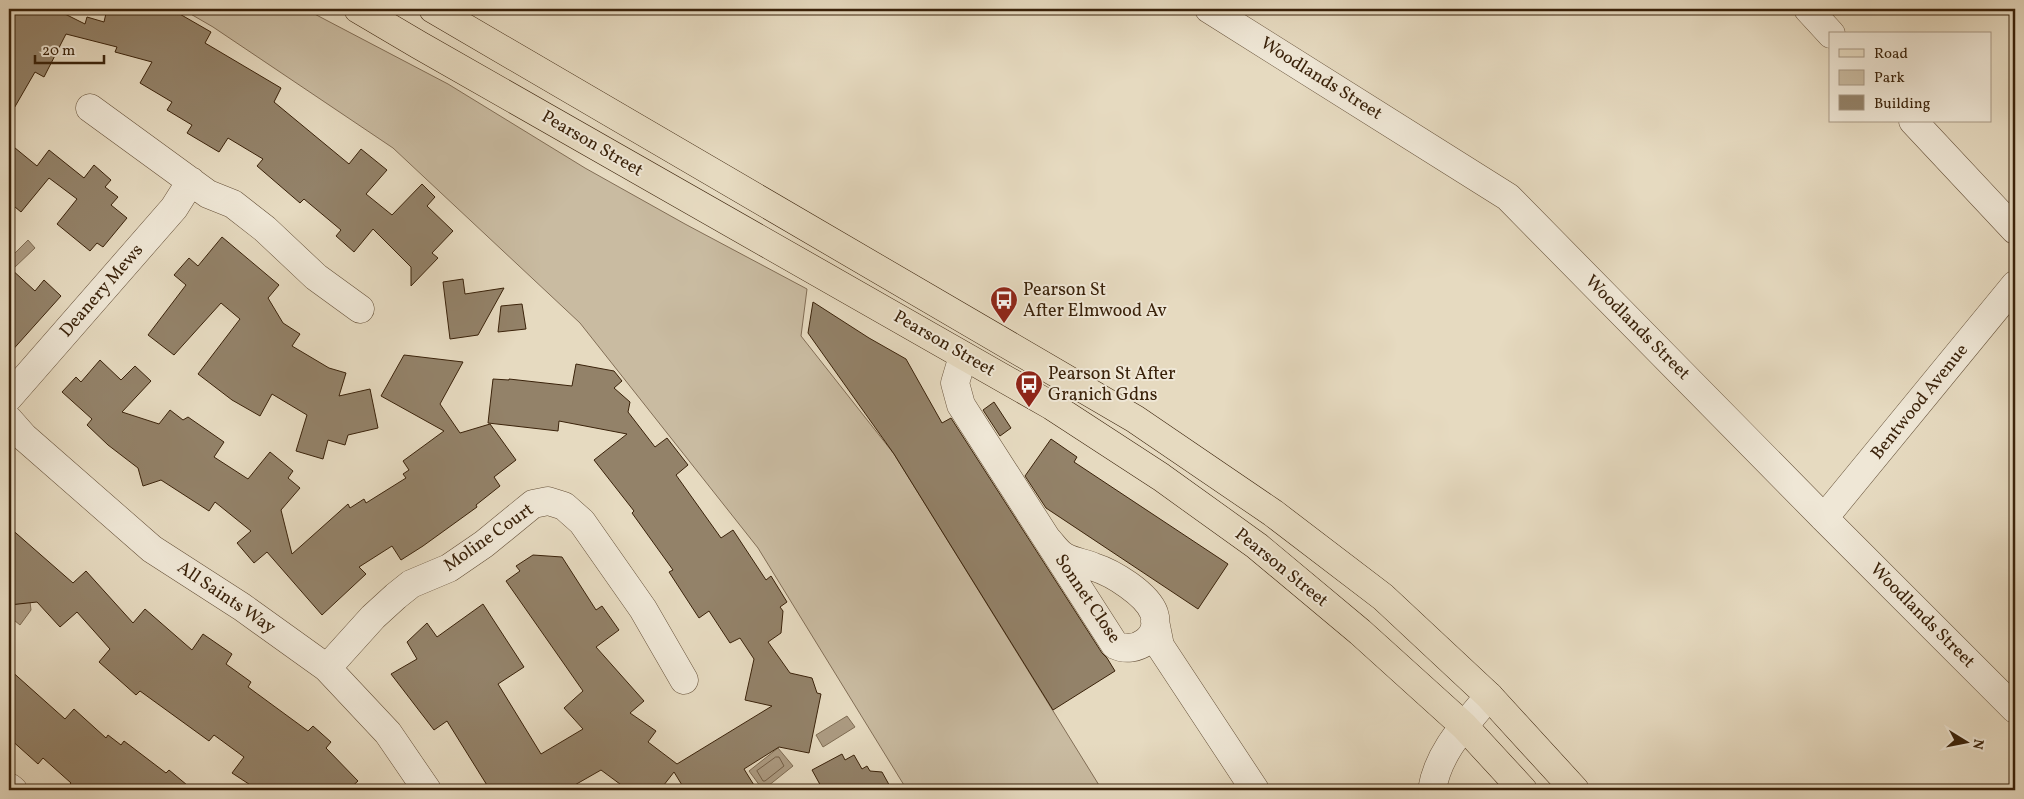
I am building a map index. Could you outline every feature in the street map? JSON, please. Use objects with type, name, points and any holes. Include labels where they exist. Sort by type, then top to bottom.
[{"type":"main road","name":"Pearson Street","points":[[358,9],[964,356],[1083,427],[1161,477],[1257,546],[1360,632],[1464,726],[1523,790]]},
{"type":"main road","name":"Pearson Street","points":[[434,9],[1135,419],[1273,512],[1383,597],[1489,696],[1575,790]]},
{"type":"street","name":"Woodlands Street","points":[[1209,9],[1508,197],[2015,709]]},
{"type":"street","points":[[1808,9],[1829,32]]},
{"type":"street","points":[[90,108],[208,194],[233,204],[266,229],[316,277],[360,309]]},
{"type":"street","points":[[1914,122],[2015,230]]},
{"type":"street","name":"Deanery Mews","points":[[9,397],[174,208],[191,181]]},
{"type":"street","name":"Bentwood Avenue","points":[[1824,518],[2015,285]]},
{"type":"street","name":"Sonnet Close","points":[[964,356],[955,383],[961,405],[1115,646],[1128,649],[1150,638],[1149,604],[1132,589],[1111,575],[1064,556],[1049,541]]},
{"type":"street","name":"All Saints Way","points":[[9,420],[24,437],[152,549],[242,608],[327,668],[388,733],[427,790]]},
{"type":"street","name":"Moline Court","points":[[327,668],[373,617],[411,584],[449,568],[484,544],[533,504],[548,501],[564,506],[582,522],[643,609],[684,680]]},
{"type":"street","points":[[1091,608],[1088,590],[1092,579],[1102,574],[1111,575]]},
{"type":"street","points":[[1150,638],[1197,700],[1255,790]]},
{"type":"street","points":[[1432,790],[1437,769],[1448,746],[1489,696]]},
{"type":"street","points":[[9,787],[13,790]]},
{"type":"green space","points":[[182,9],[305,9],[448,84],[585,168],[807,289],[801,336],[894,454],[1102,790],[907,790],[758,548],[580,323],[393,148],[213,27]]},
{"type":"water","points":[[28,240],[35,248],[15,267],[9,259]]},
{"type":"water","points":[[30,602],[31,610],[20,625],[9,616],[9,605]]},
{"type":"water","points":[[847,716],[855,727],[823,747],[816,735]]},
{"type":"water","points":[[778,748],[793,766],[763,790],[749,771]]},
{"type":"building","points":[[9,9],[55,9],[85,24],[87,17],[104,22],[107,9],[171,9],[211,32],[205,43],[281,88],[274,102],[349,164],[361,149],[387,170],[366,194],[392,215],[422,184],[435,197],[427,206],[453,231],[432,253],[438,258],[411,286],[411,267],[373,229],[354,252],[336,236],[341,230],[304,199],[300,203],[257,166],[263,159],[228,138],[219,152],[187,133],[192,125],[167,110],[172,102],[140,83],[152,62],[115,52],[117,47],[66,34],[44,77],[35,72],[9,117]]},
{"type":"building","points":[[9,143],[37,166],[49,150],[84,178],[94,165],[111,180],[105,187],[118,197],[111,205],[127,218],[103,247],[97,243],[90,251],[57,224],[77,199],[49,178],[21,212],[9,202]]},
{"type":"building","points":[[222,237],[279,285],[268,298],[283,323],[300,334],[292,346],[329,368],[346,373],[339,396],[370,389],[378,428],[348,435],[345,445],[328,440],[323,459],[296,451],[307,415],[272,394],[260,416],[232,400],[198,374],[240,319],[221,303],[174,355],[148,335],[186,285],[174,275],[189,258],[198,266]]},
{"type":"building","points":[[9,267],[35,291],[44,280],[61,296],[9,354]]},
{"type":"building","points":[[463,279],[465,294],[504,288],[478,335],[450,339],[443,282]]},
{"type":"building","points":[[813,302],[906,359],[942,423],[951,418],[1115,671],[1053,710],[894,454],[808,333]]},
{"type":"building","points":[[522,304],[526,329],[498,332],[501,306]]},
{"type":"building","points":[[404,355],[463,362],[440,404],[460,433],[490,424],[516,460],[494,477],[500,486],[476,505],[477,507],[423,546],[401,560],[392,546],[359,567],[366,574],[322,615],[267,552],[254,563],[237,543],[251,531],[215,502],[209,511],[161,480],[143,486],[138,468],[108,445],[87,425],[92,419],[62,392],[76,377],[81,382],[100,360],[121,380],[135,366],[151,381],[122,412],[159,424],[170,410],[183,420],[188,417],[224,442],[214,457],[248,479],[270,452],[293,471],[288,478],[300,488],[281,510],[292,554],[348,504],[350,508],[364,499],[366,503],[406,478],[403,474],[409,470],[403,461],[444,431],[381,396]]},
{"type":"building","points":[[576,364],[614,371],[622,381],[614,388],[630,402],[628,412],[655,447],[667,438],[688,465],[676,475],[721,538],[733,530],[766,580],[771,576],[787,602],[780,607],[783,611],[781,633],[768,642],[790,673],[812,678],[817,693],[821,694],[809,753],[779,747],[744,769],[757,790],[685,790],[674,772],[660,790],[628,790],[601,770],[566,790],[490,790],[447,721],[434,730],[391,674],[417,659],[407,642],[427,623],[437,637],[483,604],[524,667],[498,684],[541,754],[583,729],[564,708],[583,691],[506,581],[520,571],[516,566],[533,555],[562,557],[596,610],[602,606],[619,630],[596,647],[644,701],[630,713],[656,731],[648,742],[677,764],[772,706],[745,700],[754,659],[740,638],[730,643],[709,611],[699,618],[669,572],[673,570],[632,513],[634,511],[594,460],[627,434],[559,421],[558,431],[488,423],[493,379],[572,386]]},
{"type":"building","points":[[994,402],[1011,428],[1000,436],[983,410]]},
{"type":"building","points":[[1051,439],[1077,457],[1074,462],[1228,564],[1198,609],[1046,508],[1025,476]]},
{"type":"building","points":[[9,527],[73,583],[86,571],[133,623],[145,609],[192,650],[203,634],[232,654],[226,664],[251,682],[248,687],[308,731],[313,726],[331,742],[326,748],[358,781],[348,790],[258,790],[232,773],[244,757],[214,735],[209,741],[140,691],[136,695],[99,662],[110,649],[77,612],[60,627],[37,602],[9,605]]},
{"type":"building","points":[[9,669],[65,719],[74,709],[106,738],[108,735],[121,745],[124,741],[166,773],[169,770],[193,790],[65,790],[71,783],[43,758],[38,764],[9,738]]},
{"type":"building","points":[[842,754],[845,760],[854,755],[862,769],[867,766],[870,771],[882,772],[892,790],[823,790],[812,770]]},
{"type":"place","name":"Pearson St After Elmwood Av","points":[[1004,324]]},
{"type":"place","name":"Pearson St After Granich Gdns","points":[[1029,408]]}]
